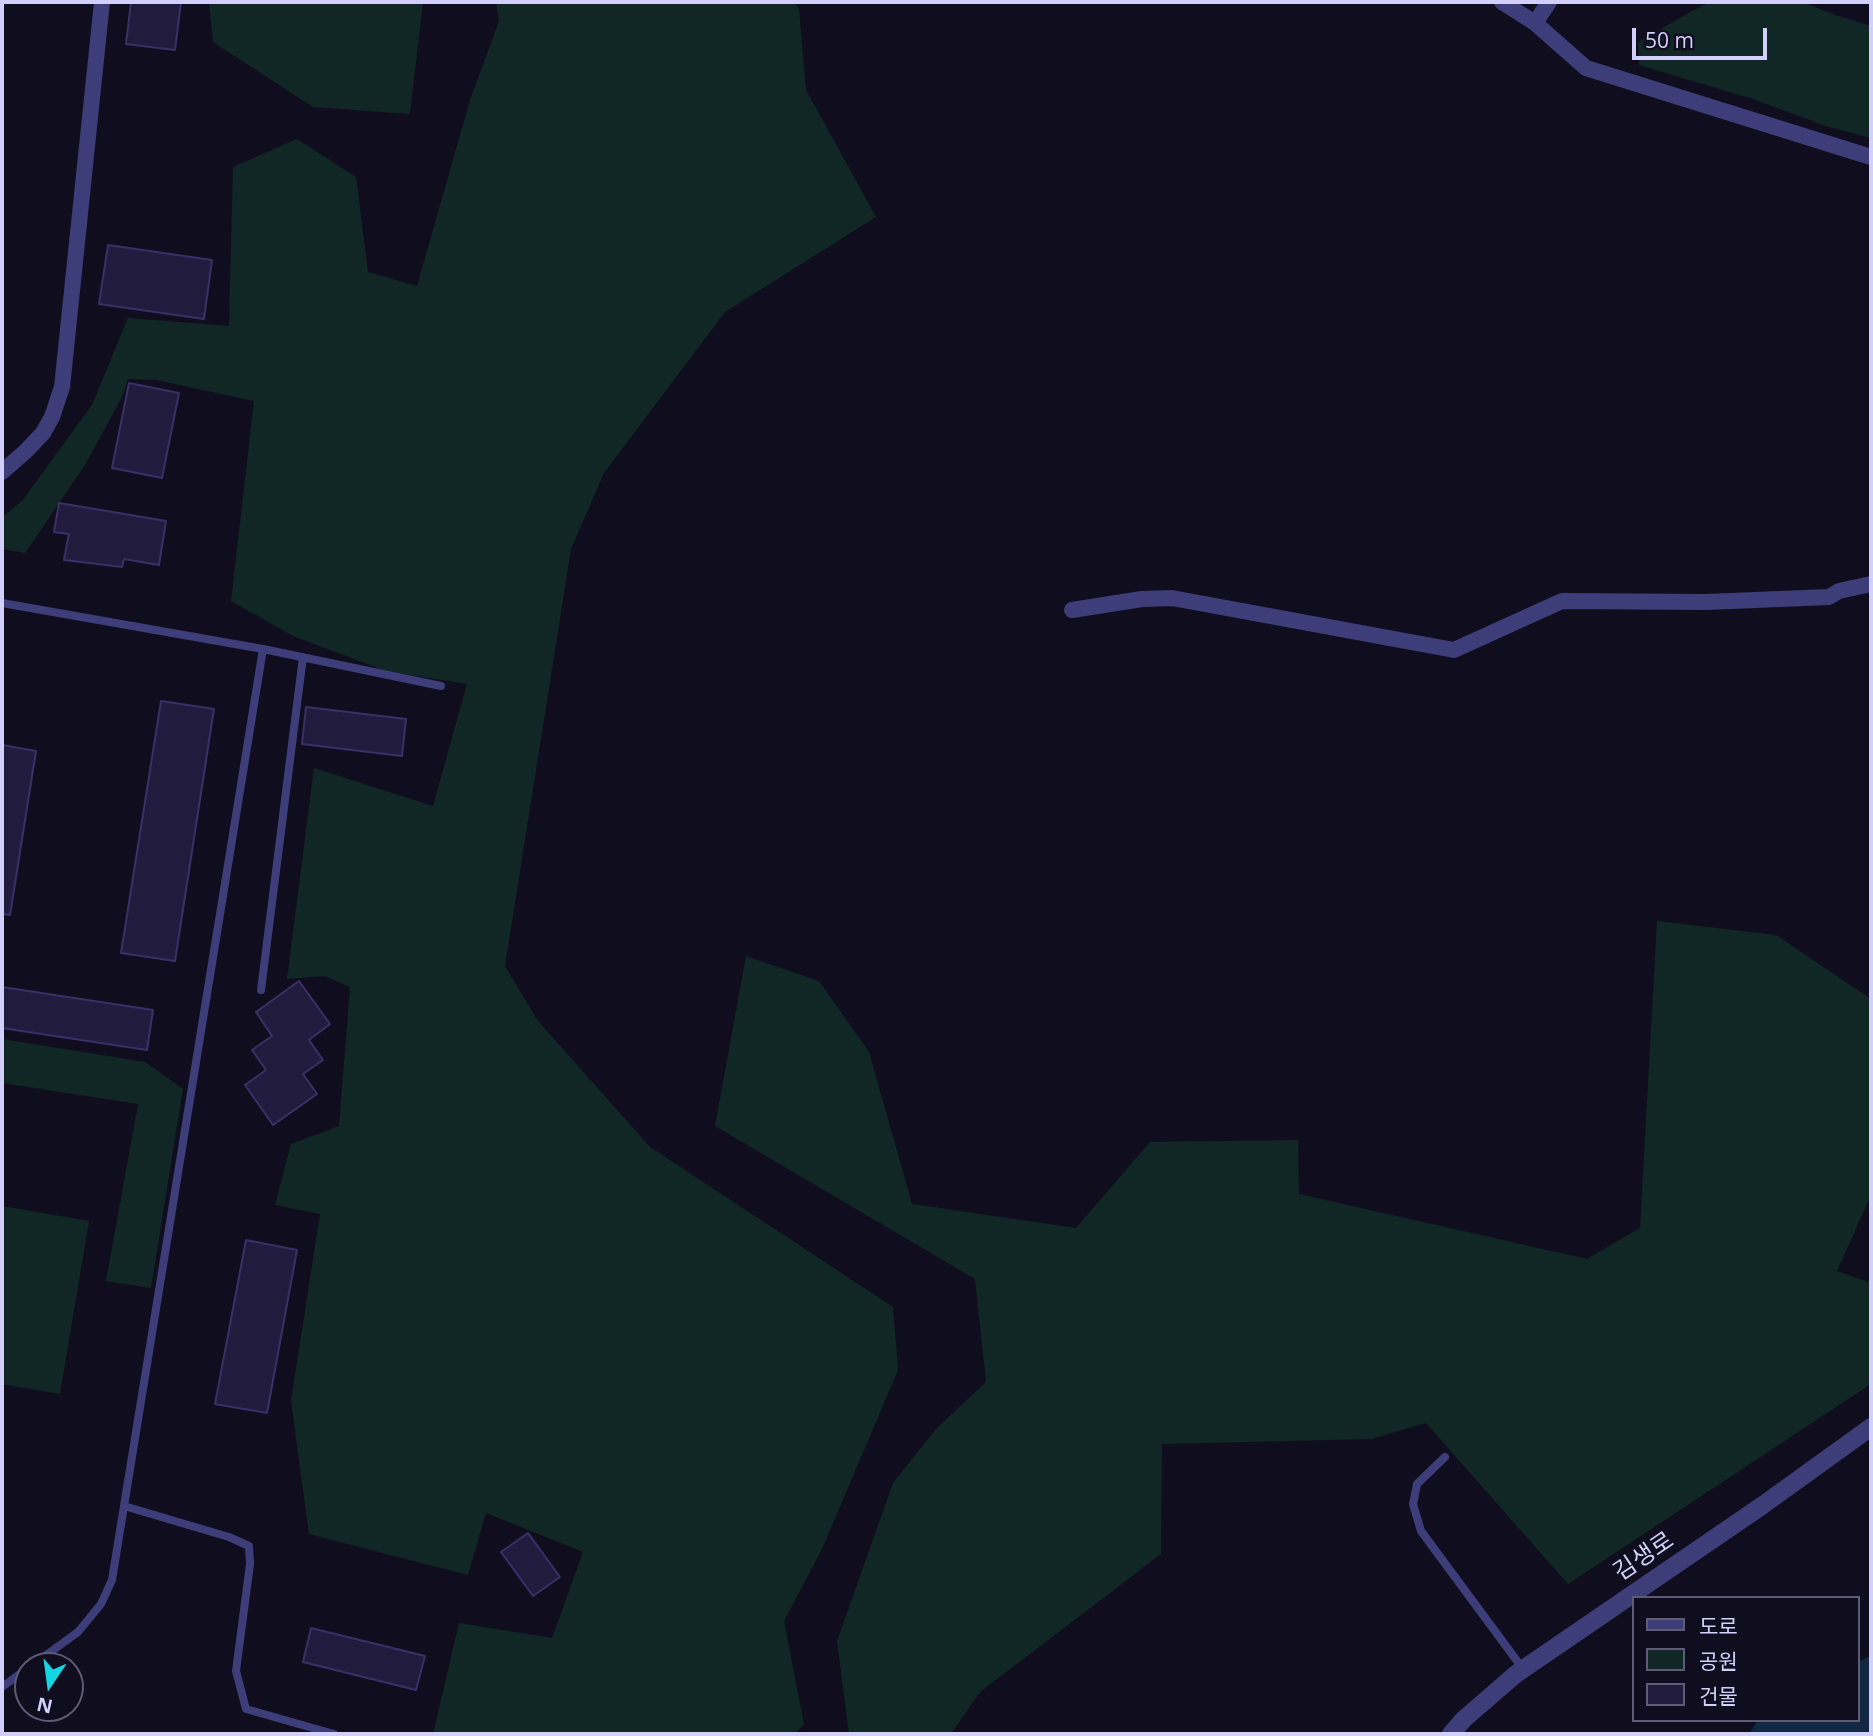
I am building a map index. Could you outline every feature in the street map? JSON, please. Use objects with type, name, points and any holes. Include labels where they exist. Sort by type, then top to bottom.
[{"type":"street","points":[[2,472],[43,433],[52,417],[62,387],[102,2]]},
{"type":"street","points":[[1502,2],[1535,23],[1586,68],[1871,157]]},
{"type":"street","points":[[1535,23],[1549,2]]},
{"type":"street","points":[[1072,610],[1142,599],[1172,598],[1454,650],[1562,601],[1706,602],[1829,597],[1839,591],[1871,584]]},
{"type":"street","name":"김생로","points":[[1451,1734],[1464,1719],[1523,1670],[1871,1427]]},
{"type":"lane","points":[[2,603],[263,649],[441,686]]},
{"type":"lane","points":[[51,1652],[78,1632],[101,1604],[112,1580],[263,649]]},
{"type":"lane","points":[[261,990],[303,657]]},
{"type":"lane","points":[[1445,1457],[1417,1484],[1413,1504],[1421,1531],[1523,1670]]},
{"type":"lane","points":[[124,1506],[229,1537],[249,1546],[250,1564],[236,1671],[246,1709],[334,1734]]},
{"type":"green space","points":[[209,2],[423,2],[410,114],[313,107],[213,42]]},
{"type":"green space","points":[[496,2],[795,2],[799,9],[806,90],[876,217],[725,312],[604,473],[571,549],[505,966],[538,1021],[650,1147],[893,1307],[898,1370],[822,1549],[784,1621],[804,1724],[795,1734],[433,1734],[459,1623],[552,1638],[583,1552],[486,1513],[468,1575],[309,1534],[291,1401],[320,1214],[275,1205],[291,1144],[339,1126],[350,987],[325,976],[287,979],[314,768],[433,806],[467,684],[386,671],[293,636],[231,601],[254,401],[156,380],[128,379],[122,397],[85,465],[25,553],[2,549],[2,517],[22,501],[92,405],[128,318],[229,326],[233,167],[297,139],[356,177],[368,272],[417,286],[470,100],[499,21]]},
{"type":"green space","points":[[1715,2],[1802,2],[1871,26],[1871,138],[1639,65],[1638,42],[1703,5]]},
{"type":"green space","points":[[1657,921],[1776,935],[1871,999],[1871,1195],[1837,1271],[1871,1283],[1871,1384],[1568,1584],[1426,1423],[1371,1439],[1162,1444],[1161,1554],[980,1692],[951,1734],[849,1734],[837,1641],[893,1483],[936,1429],[986,1382],[975,1279],[715,1126],[746,956],[819,981],[869,1052],[912,1204],[1076,1228],[1150,1142],[1298,1140],[1299,1194],[1587,1259],[1640,1228]]},
{"type":"green space","points":[[2,1039],[145,1062],[183,1089],[151,1288],[106,1281],[138,1104],[2,1083]]},
{"type":"green space","points":[[2,1206],[89,1221],[60,1394],[2,1384]]},
{"type":"water","points":[[1871,1656],[1871,1734],[1749,1734],[1757,1722],[1859,1722],[1859,1661]]},
{"type":"building","points":[[131,2],[181,2],[175,50],[126,44]]},
{"type":"building","points":[[108,245],[212,260],[204,319],[99,304]]},
{"type":"building","points":[[129,383],[179,393],[162,478],[112,468]]},
{"type":"building","points":[[59,503],[166,521],[159,565],[124,559],[122,567],[64,560],[69,534],[54,532]]},
{"type":"building","points":[[161,701],[214,709],[175,961],[121,953]]},
{"type":"building","points":[[306,707],[406,719],[402,756],[302,744]]},
{"type":"building","points":[[2,745],[36,751],[10,915],[2,914]]},
{"type":"building","points":[[299,981],[330,1024],[309,1040],[323,1060],[303,1074],[317,1094],[273,1125],[245,1085],[266,1070],[252,1050],[272,1036],[256,1012]]},
{"type":"building","points":[[2,987],[153,1010],[147,1050],[2,1028]]},
{"type":"building","points":[[246,1240],[297,1250],[267,1413],[215,1404]]},
{"type":"building","points":[[528,1533],[560,1577],[533,1596],[501,1552]]},
{"type":"building","points":[[311,1628],[425,1656],[416,1690],[303,1662]]}]
